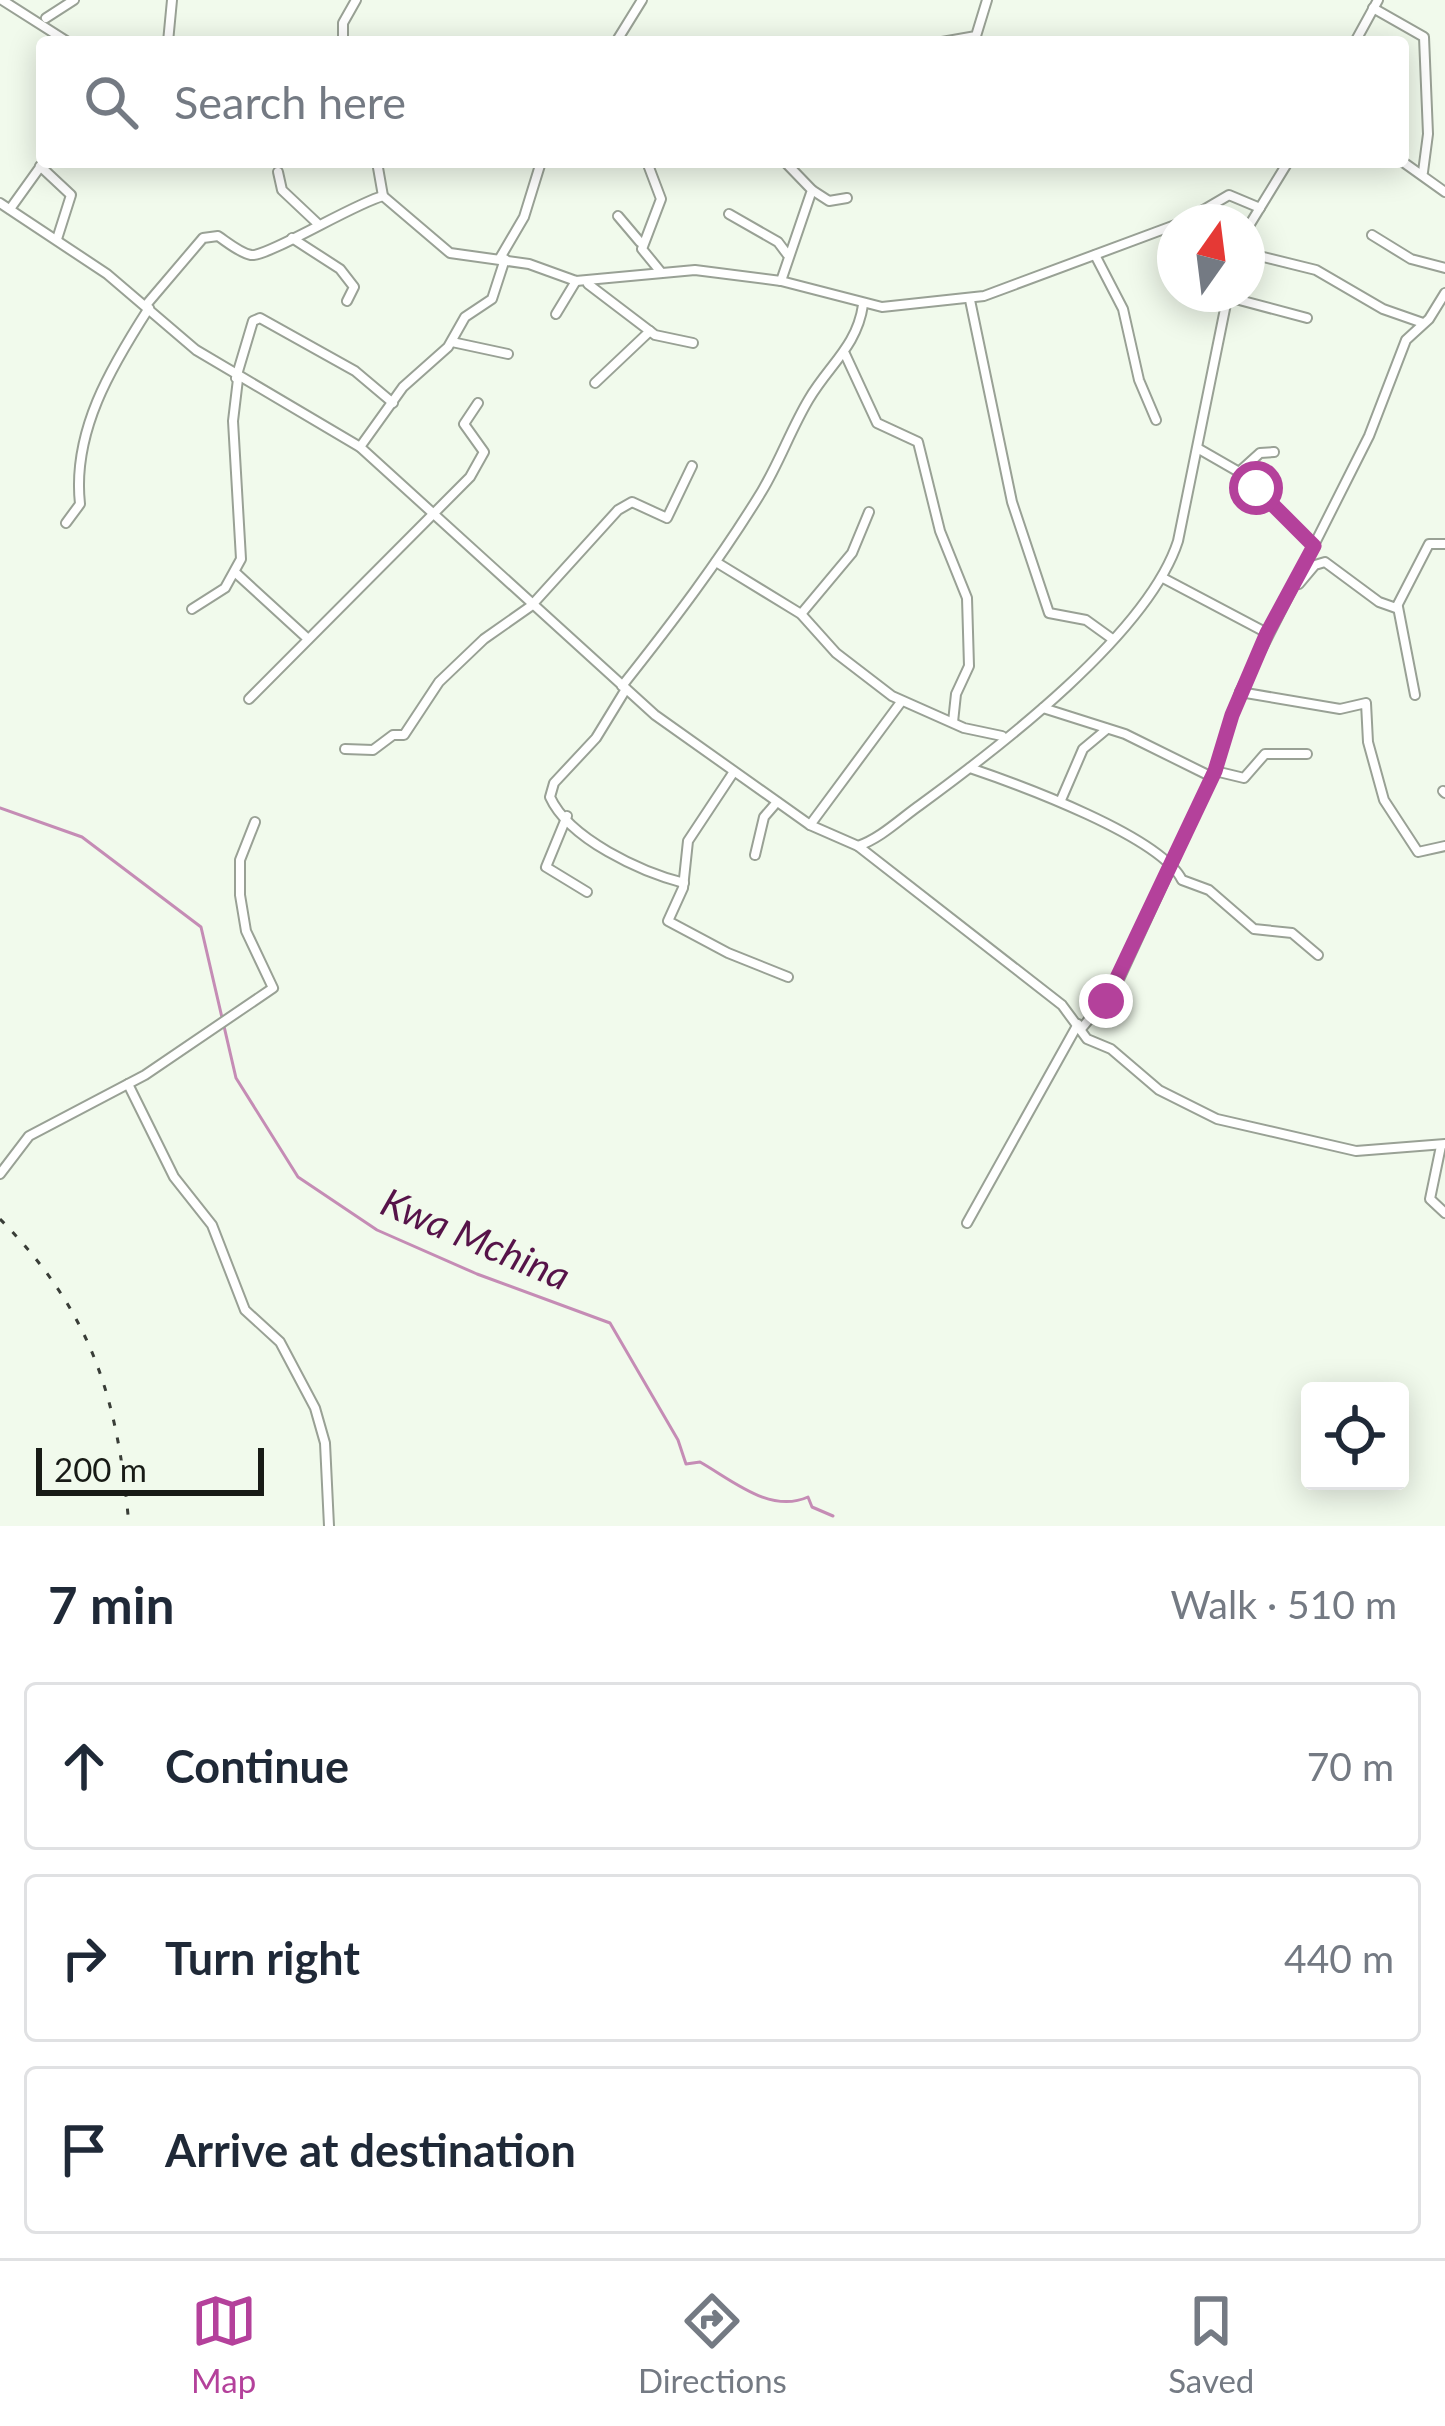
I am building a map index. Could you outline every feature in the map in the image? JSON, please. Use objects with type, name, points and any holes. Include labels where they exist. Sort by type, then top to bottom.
[{"type":"street","points":[[2,0],[59,36]]},
{"type":"street","points":[[46,18],[74,0]]},
{"type":"street","points":[[172,0],[172,36]]},
{"type":"street","points":[[343,36],[343,23],[356,0]]},
{"type":"street","points":[[620,36],[642,0]]},
{"type":"street","points":[[976,36],[987,0]]},
{"type":"street","points":[[1358,36],[1376,4],[1424,37],[1428,134],[1424,172]]},
{"type":"street","points":[[1409,165],[1445,192]]},
{"type":"street","points":[[10,209],[39,168]]},
{"type":"street","points":[[46,168],[70,195],[57,239]]},
{"type":"street","points":[[378,168],[383,196],[441,248],[502,258],[581,282],[650,331],[693,343]]},
{"type":"street","points":[[360,446],[451,342],[465,317],[492,299],[502,258],[524,217],[539,168]]},
{"type":"street","points":[[641,244],[661,200],[649,168]]},
{"type":"street","points":[[791,168],[829,201],[848,198]]},
{"type":"street","points":[[1262,204],[1284,168]]},
{"type":"street","points":[[278,172],[282,190],[317,223]]},
{"type":"street","points":[[781,281],[812,190]]},
{"type":"street","points":[[1213,204],[1229,195],[1250,204]]},
{"type":"street","points":[[66,523],[81,501],[77,468],[101,391],[147,306],[203,238],[218,236],[256,256],[317,223],[383,196]]},
{"type":"street","points":[[0,203],[57,239],[237,378],[360,446],[624,688],[777,802],[858,846],[1062,1005],[1079,1027],[1159,1090],[1217,1119],[1356,1151],[1443,1146],[1430,1199],[1445,1214]]},
{"type":"street","points":[[729,214],[778,242],[788,255]]},
{"type":"street","points":[[618,216],[660,272]]},
{"type":"street","points":[[556,314],[581,282],[695,270],[781,281],[863,305],[970,300],[1157,232]]},
{"type":"street","points":[[1372,235],[1411,259],[1445,268]]},
{"type":"street","points":[[292,238],[347,276],[354,286],[347,301]]},
{"type":"street","points":[[1095,256],[1124,309],[1139,380],[1156,420]]},
{"type":"street","points":[[1265,258],[1316,270],[1383,309],[1423,323]]},
{"type":"street","points":[[967,1223],[1079,1027],[1115,988],[1214,774],[1240,692],[1369,436],[1406,340],[1445,293]]},
{"type":"street","points":[[970,300],[1012,502],[1040,596],[1049,613],[1086,620],[1112,638]]},
{"type":"street","points":[[683,883],[626,859],[552,802],[551,787],[596,738],[624,688],[716,562],[760,494],[821,379],[858,334],[863,305]]},
{"type":"street","points":[[1265,306],[1307,318]]},
{"type":"street","points":[[858,846],[970,768],[1042,708],[1112,638],[1162,578],[1178,541],[1225,312]]},
{"type":"street","points":[[192,609],[237,574],[243,533],[233,422],[237,378],[253,321],[260,318],[355,370],[393,403]]},
{"type":"street","points":[[595,383],[650,331]]},
{"type":"street","points":[[451,342],[473,342],[508,354]]},
{"type":"street","points":[[845,354],[877,423],[918,442],[940,531],[968,598],[969,665],[956,694],[953,722]]},
{"type":"street","points":[[249,699],[470,477],[483,456],[464,428],[478,403]]},
{"type":"street","points":[[1199,449],[1239,472],[1314,546]]},
{"type":"street","points":[[1239,472],[1260,453],[1274,452]]},
{"type":"street","points":[[345,749],[373,750],[393,735],[404,735],[439,682],[484,639],[531,606],[618,510],[632,502],[667,518],[692,466]]},
{"type":"street","points":[[801,614],[852,553],[869,512]]},
{"type":"street","points":[[1415,695],[1398,607],[1429,544],[1445,544]]},
{"type":"street","points":[[716,562],[801,614],[836,653],[901,702],[1004,736]]},
{"type":"street","points":[[1293,588],[1315,565],[1325,562],[1379,602],[1398,607]]},
{"type":"street","points":[[237,574],[308,639]]},
{"type":"street","points":[[1162,578],[1267,633]]},
{"type":"street","points":[[1240,692],[1340,709],[1366,703],[1368,742],[1390,811],[1418,852],[1445,846]]},
{"type":"street","points":[[810,824],[901,702]]},
{"type":"street","points":[[1042,708],[1107,729],[1214,774],[1244,778],[1265,754],[1307,754]]},
{"type":"street","points":[[1061,800],[1083,749],[1107,729]]},
{"type":"street","points":[[970,768],[1061,800],[1173,862],[1183,880],[1209,890],[1254,929],[1292,932],[1318,955]]},
{"type":"street","points":[[734,772],[688,841],[683,883],[668,916],[671,924],[788,977]]},
{"type":"street","points":[[755,855],[764,817],[777,802]]},
{"type":"street","points":[[567,816],[546,867],[587,892]]},
{"type":"street","points":[[0,1174],[29,1136],[128,1084],[273,988],[246,931],[240,895],[240,860],[255,822]]},
{"type":"street","points":[[128,1084],[174,1177],[212,1226],[245,1310],[280,1342],[315,1408],[325,1442],[329,1526]]},
{"type":"waterway","name":"Kwa Mchina","points":[[0,808],[82,837],[201,927],[236,1078],[298,1177],[377,1230],[477,1274],[610,1323],[678,1440],[686,1464],[700,1462],[766,1498],[794,1501],[808,1497],[812,1507],[833,1516]]},
{"type":"railway","points":[[0,1219],[57,1288],[95,1359],[117,1437],[129,1526]]},
{"type":"route","points":[[1106,1001],[1215,771],[1232,715],[1267,633],[1314,546],[1256,488]]}]
